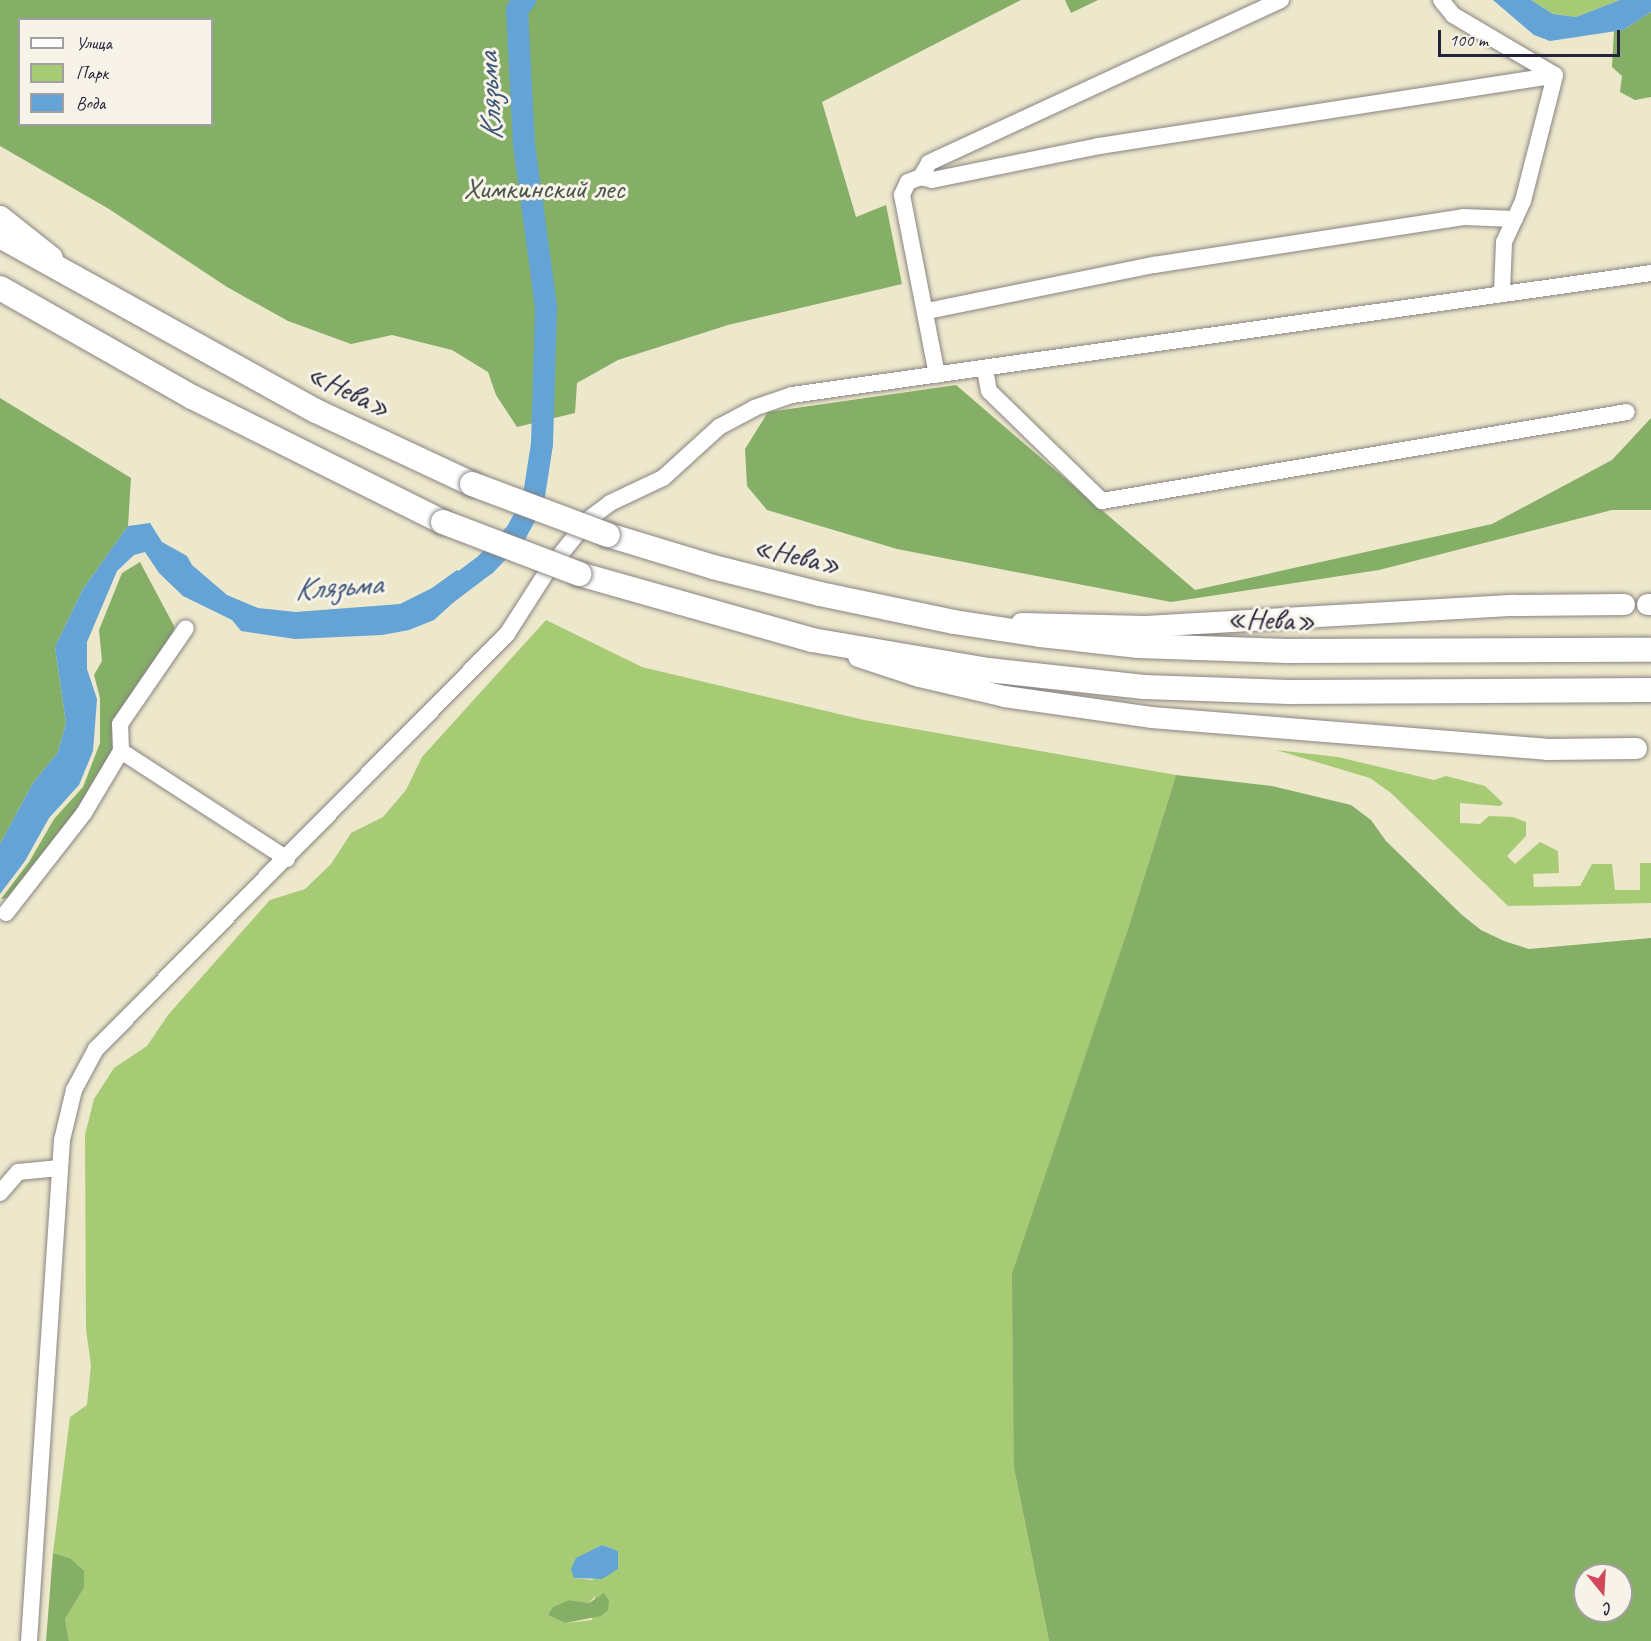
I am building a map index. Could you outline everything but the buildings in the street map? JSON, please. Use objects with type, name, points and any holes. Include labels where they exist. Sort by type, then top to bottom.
[{"type":"highway","name":"«Нева»","points":[[0,236],[316,411],[472,484],[608,535],[713,567],[954,622],[1138,646],[1415,653],[1651,650]]},
{"type":"highway","points":[[0,288],[192,397],[443,522],[579,574],[812,640],[988,670],[1144,687],[1312,692],[1651,690]]},
{"type":"main road","points":[[0,216],[80,280]]},
{"type":"main road","points":[[0,295],[34,307]]},
{"type":"main road","points":[[954,622],[1145,626],[1513,605],[1624,604]]},
{"type":"main road","points":[[812,640],[919,676],[1004,696],[1151,717],[1546,749],[1636,748]]},
{"type":"street","points":[[921,177],[928,162],[1281,0]]},
{"type":"street","points":[[1441,0],[1453,15],[1555,75]]},
{"type":"street","points":[[937,375],[927,311],[902,195],[908,182],[921,177],[932,180],[1099,146],[1555,75]]},
{"type":"street","points":[[1502,292],[1504,242],[1523,201],[1555,75]]},
{"type":"street","points":[[927,311],[1154,265],[1463,217],[1515,219]]},
{"type":"street","points":[[28,1641],[60,1168],[74,1090],[96,1049],[288,859],[507,634],[548,570],[589,519],[610,503],[663,478],[719,427],[753,408],[792,395],[985,369],[1502,292],[1651,273]]},
{"type":"street","points":[[985,369],[989,391],[1102,501],[1627,412]]},
{"type":"street","points":[[6,913],[84,813],[121,751],[120,724],[186,627]]},
{"type":"street","points":[[121,751],[288,859]]},
{"type":"street","points":[[0,1193],[18,1172],[60,1168]]},
{"type":"green space","name":"Химкинский лес","points":[[0,0],[1021,0],[822,102],[856,217],[886,205],[902,284],[728,325],[618,360],[577,383],[575,413],[517,427],[496,395],[488,372],[452,350],[392,335],[351,344],[288,321],[227,287],[109,209],[0,146]]},
{"type":"green space","points":[[1065,0],[1098,0],[1071,13]]},
{"type":"green space","points":[[1531,0],[1620,0],[1576,17],[1553,14]]},
{"type":"green space","points":[[1651,12],[1651,97],[1635,100],[1620,92],[1622,76],[1612,67],[1614,31],[1623,30]]},
{"type":"green space","points":[[956,385],[1195,590],[1492,524],[1612,460],[1651,418],[1651,510],[1612,510],[1379,570],[1171,602],[897,549],[767,510],[747,486],[745,449],[768,412]]},
{"type":"green space","points":[[0,398],[131,478],[128,526],[83,589],[55,647],[66,723],[58,752],[33,783],[0,844]]},
{"type":"green space","points":[[140,562],[174,626],[176,637],[68,830],[12,897],[1,899],[29,862],[54,819],[83,787],[100,743],[100,698],[94,675],[102,661],[99,630],[122,573]]},
{"type":"green space","points":[[546,620],[642,667],[864,720],[1176,775],[1126,935],[1014,1468],[1049,1641],[69,1641],[65,1619],[84,1588],[70,1558],[53,1553],[70,1417],[87,1405],[91,1365],[86,1330],[85,1135],[94,1099],[114,1068],[147,1046],[168,1015],[270,900],[305,889],[331,864],[351,833],[383,817],[406,790],[422,757]],"holes":[[[602,1545],[618,1551],[618,1569],[592,1580],[575,1578],[576,1559]],[[595,1596],[592,1620],[565,1623],[548,1615],[570,1600],[589,1603]]]},
{"type":"green space","points":[[1276,750],[1338,757],[1434,780],[1446,776],[1485,786],[1503,803],[1500,806],[1460,803],[1460,823],[1480,824],[1489,816],[1513,817],[1526,822],[1526,836],[1507,856],[1515,864],[1540,842],[1558,851],[1559,873],[1533,874],[1534,887],[1580,886],[1592,864],[1612,864],[1615,890],[1640,890],[1640,863],[1651,863],[1651,903],[1508,906],[1391,793],[1370,778]]},
{"type":"green space","points":[[1176,775],[1272,786],[1351,805],[1371,820],[1386,841],[1462,915],[1481,930],[1504,941],[1529,949],[1651,938],[1651,1641],[1049,1641],[1014,1468],[1012,1274],[1126,935]]},
{"type":"green space","points":[[53,1553],[70,1558],[84,1571],[84,1588],[65,1619],[69,1641],[46,1641]]},
{"type":"green space","points":[[604,1593],[609,1601],[608,1610],[601,1616],[565,1623],[548,1615],[553,1607],[570,1600],[589,1603]]},
{"type":"water","points":[[1493,0],[1531,0],[1553,14],[1576,17],[1620,0],[1651,0],[1651,12],[1623,30],[1550,41],[1534,35]]},
{"type":"water","points":[[150,523],[162,542],[187,556],[192,565],[227,595],[258,608],[296,612],[400,604],[432,588],[457,570],[477,581],[434,620],[409,630],[382,635],[295,639],[241,631],[232,620],[183,596],[159,573],[145,552],[134,555],[117,571],[87,642],[87,669],[97,699],[93,751],[79,785],[49,818],[25,861],[0,894],[0,844],[33,783],[58,752],[66,723],[55,647],[83,589],[128,526]]},
{"type":"water","points":[[602,1545],[618,1551],[618,1569],[602,1579],[574,1578],[571,1569],[576,1558]]},
{"type":"waterway","name":"Клязьма","points":[[445,595],[486,564],[516,533],[533,502],[542,444],[546,307],[524,144],[517,10],[525,0]]}]
